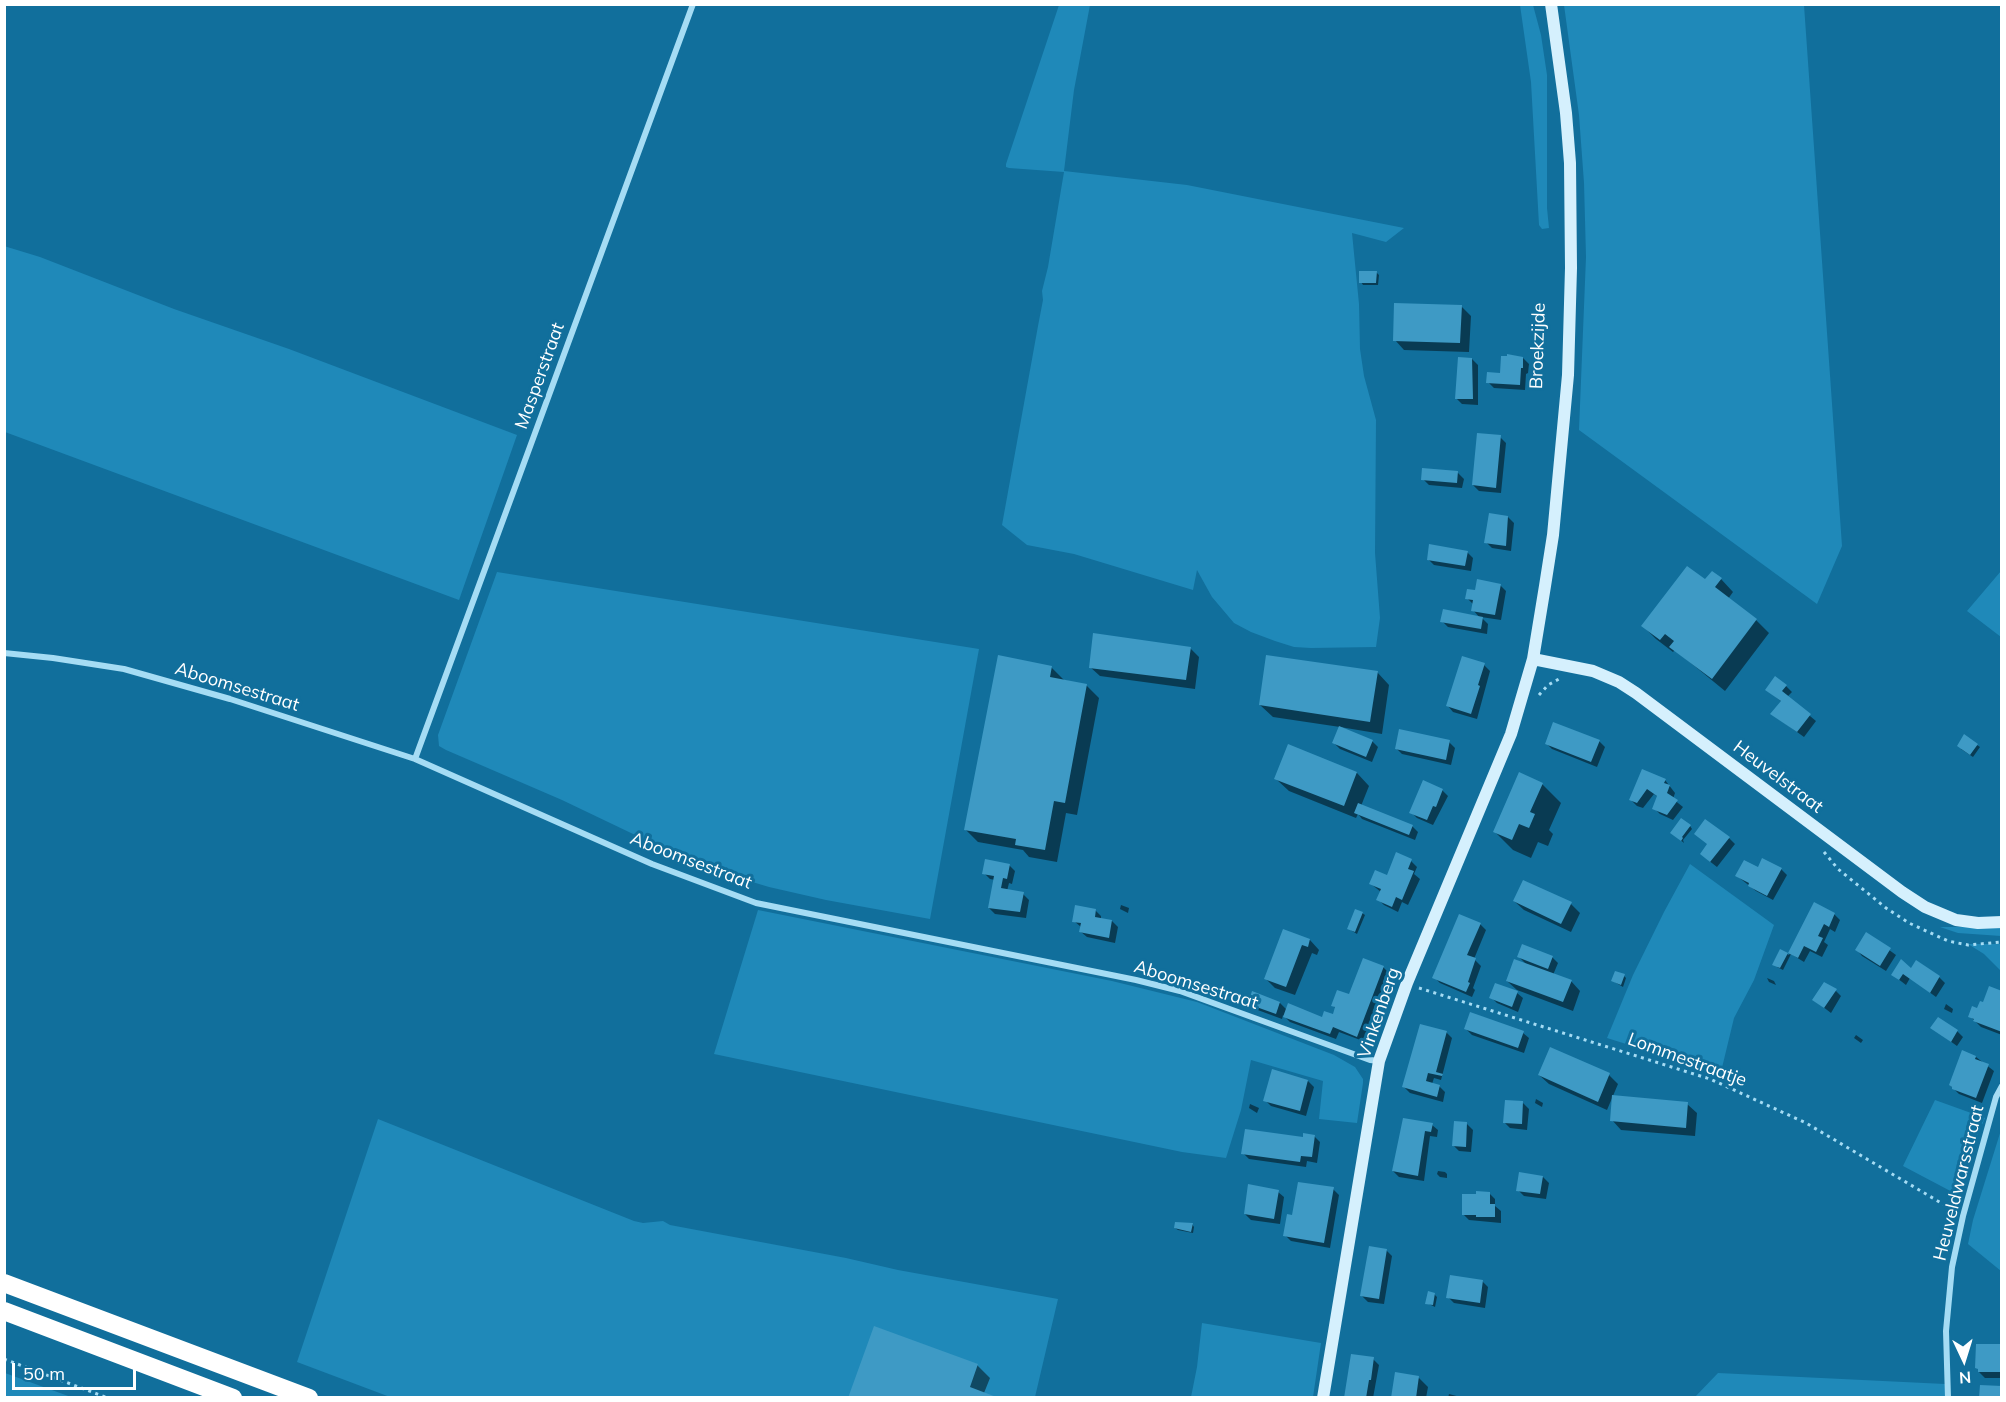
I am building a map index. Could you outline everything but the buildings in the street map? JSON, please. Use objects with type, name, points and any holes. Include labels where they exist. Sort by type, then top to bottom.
[{"type":"highway","points":[[4,1283],[309,1398]]},
{"type":"highway","points":[[4,1311],[232,1398]]},
{"type":"street","name":"Masperstraat","points":[[415,759],[693,4]]},
{"type":"street","name":"Broekzijde","points":[[1533,659],[1553,535],[1568,375],[1571,268],[1570,163],[1566,113],[1551,4]]},
{"type":"street","name":"Aboomsestraat","points":[[4,653],[124,669],[230,699],[415,759],[652,864],[756,903],[1136,980],[1180,991],[1370,1060],[1379,1061]]},
{"type":"street","name":"Heuvelstraat","points":[[1533,659],[1593,671],[1619,682],[1925,907],[1956,920],[1978,923],[2001,922]]},
{"type":"street","name":"Vinkenberg","points":[[1323,1398],[1379,1061],[1407,983],[1511,734],[1533,659]]},
{"type":"street","name":"Heuveldwarsstraat","points":[[1948,1398],[1946,1331],[1952,1267],[1962,1216],[1996,1096],[2001,1086]]},
{"type":"path","name":"Lommestraatje","points":[[1416,987],[1710,1079],[1806,1124],[1962,1216]]},
{"type":"path","points":[[4,1359],[108,1398]]},
{"type":"shaded area","points":[[1059,5],[1090,5],[1074,90],[1064,171],[1187,185],[1404,228],[1386,242],[1352,233],[1359,304],[1360,349],[1364,376],[1376,420],[1375,553],[1380,618],[1376,647],[1294,647],[1275,641],[1234,623],[1212,597],[1197,570],[1193,590],[1074,554],[1027,545],[1002,525],[1064,172],[1009,168],[1006,164]]},
{"type":"shaded area","points":[[1520,5],[1533,5],[1541,35],[1547,75],[1549,228],[1542,229],[1539,225],[1531,82]]},
{"type":"shaded area","points":[[1564,5],[1804,5],[1842,546],[1817,604],[1579,430],[1586,257],[1584,183],[1579,115]]},
{"type":"shaded area","points":[[4,246],[40,257],[174,309],[289,349],[517,435],[459,600],[5,432]]},
{"type":"shaded area","points":[[2001,571],[2001,637],[1967,611]]},
{"type":"shaded area","points":[[497,572],[979,649],[930,919],[826,900],[729,875],[677,855],[562,800],[439,746],[438,735]]},
{"type":"shaded area","points":[[1690,864],[1774,925],[1754,980],[1734,1018],[1720,1076],[1607,1038],[1633,975]]},
{"type":"shaded area","points":[[758,910],[1112,981],[1197,1002],[1334,1055],[1355,1067],[1363,1079],[1357,1123],[1319,1119],[1323,1081],[1251,1060],[1241,1110],[1226,1158],[1182,1152],[714,1054]]},
{"type":"shaded area","points":[[1940,927],[2001,927],[2001,936],[1958,933]]},
{"type":"shaded area","points":[[1968,944],[2001,944],[2001,971],[1984,954]]},
{"type":"shaded area","points":[[1935,1100],[1985,1118],[1972,1147],[1958,1195],[1903,1166]]},
{"type":"shaded area","points":[[378,1119],[634,1221],[643,1223],[663,1221],[670,1225],[1058,1299],[1035,1397],[390,1397],[297,1362]]},
{"type":"shaded area","points":[[2001,1130],[2001,1271],[1968,1244],[1973,1220]]},
{"type":"shaded area","points":[[1202,1323],[1321,1343],[1313,1397],[1191,1397]]},
{"type":"shaded area","points":[[5,1373],[71,1397],[5,1397]]},
{"type":"shaded area","points":[[1718,1373],[1945,1384],[1945,1398],[1694,1398]]}]
